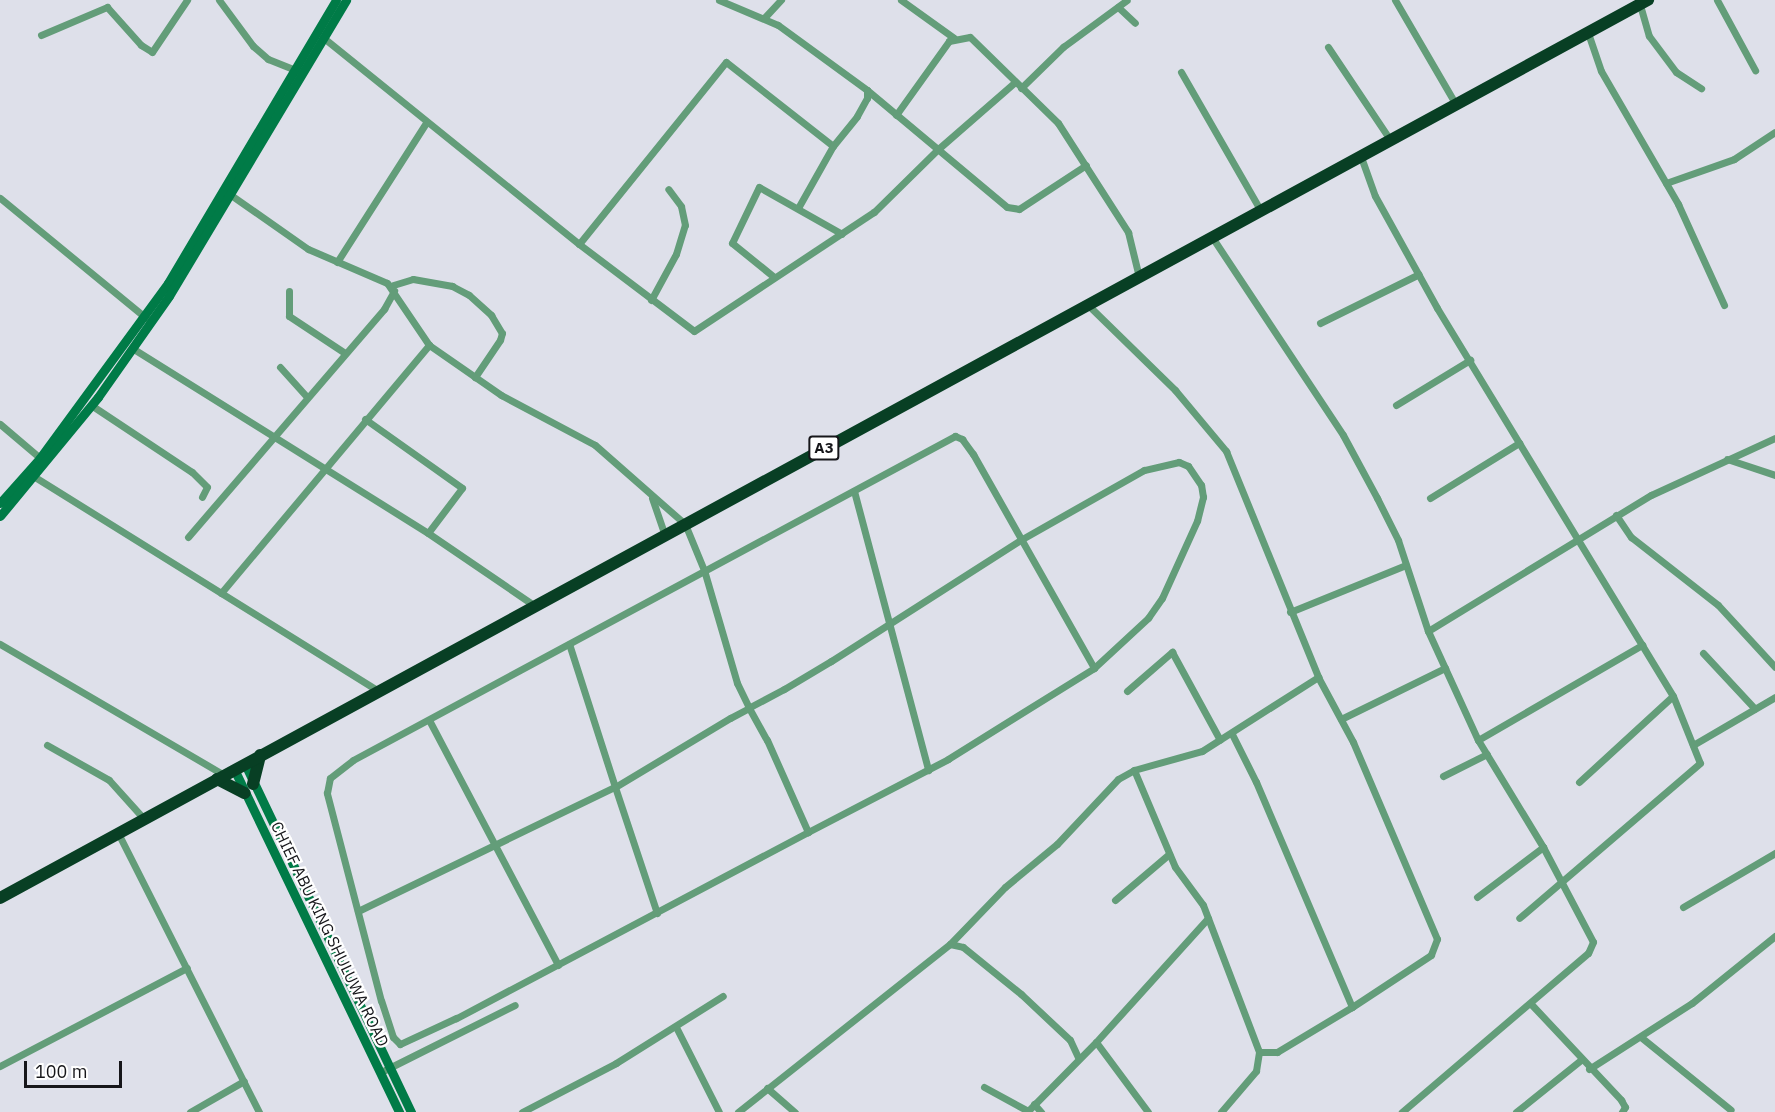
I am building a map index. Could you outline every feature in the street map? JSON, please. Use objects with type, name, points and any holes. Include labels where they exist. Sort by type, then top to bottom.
[{"type":"highway","name":"A3","points":[[0,898],[1624,14],[1641,2]]},
{"type":"highway","points":[[230,772],[249,789],[260,755]]},
{"type":"main road","points":[[0,516],[91,405],[132,348],[147,319],[297,71],[336,0]]},
{"type":"main road","points":[[1,501],[31,476],[40,458],[147,319],[231,195],[346,0]]},
{"type":"main road","points":[[230,772],[249,789],[411,1112]]},
{"type":"main road","name":"CHIEF ABU KING SHULUWA ROAD","points":[[249,789],[399,1112]]},
{"type":"street","points":[[41,35],[107,7],[141,45],[152,52],[187,0]]},
{"type":"street","points":[[219,0],[248,40],[268,59],[297,71]]},
{"type":"street","points":[[718,0],[764,18],[896,115],[989,194],[1015,210],[1086,165]]},
{"type":"street","points":[[764,18],[782,0]]},
{"type":"street","points":[[901,0],[954,38],[970,37],[1058,123],[1128,232],[1139,277]]},
{"type":"street","points":[[325,39],[426,123],[692,331],[843,234],[897,192],[937,150],[1063,47],[1127,0]]},
{"type":"street","points":[[1395,0],[1456,105]]},
{"type":"street","points":[[1717,0],[1755,70]]},
{"type":"street","points":[[1641,2],[1649,36],[1676,72],[1701,88]]},
{"type":"street","points":[[1118,7],[1135,23]]},
{"type":"street","points":[[1588,33],[1601,71],[1695,237],[1724,305]]},
{"type":"street","points":[[896,115],[954,38]]},
{"type":"street","points":[[1329,47],[1391,141]]},
{"type":"street","points":[[579,244],[726,62],[833,146]]},
{"type":"street","points":[[1180,72],[1261,211]]},
{"type":"street","points":[[798,208],[833,146],[869,95]]},
{"type":"street","points":[[337,262],[426,123]]},
{"type":"street","points":[[1666,183],[1734,159],[1775,132]]},
{"type":"street","points":[[1361,157],[1375,196],[1419,274],[1672,696],[1699,759],[1697,768],[1519,918]]},
{"type":"street","points":[[774,277],[734,246],[734,237],[761,186],[843,234]]},
{"type":"street","points":[[651,300],[676,254],[685,225],[678,201],[668,189]]},
{"type":"street","points":[[231,195],[288,236],[392,288],[429,345],[475,377],[556,427],[596,445],[651,496],[686,524],[704,570],[737,683],[808,832]]},
{"type":"street","points":[[0,198],[147,319]]},
{"type":"street","points":[[1212,237],[1343,435],[1398,540],[1428,631],[1478,740],[1543,847],[1593,945],[1531,1004],[1402,1112]]},
{"type":"street","points":[[1320,323],[1419,274]]},
{"type":"street","points":[[392,288],[413,279],[452,286],[469,295],[491,315],[501,333],[500,340],[475,377]]},
{"type":"street","points":[[188,537],[224,499],[307,397],[389,302],[392,288]]},
{"type":"street","points":[[289,291],[289,316],[345,353]]},
{"type":"street","points":[[389,302],[401,302]]},
{"type":"street","points":[[1088,305],[1175,390],[1226,451],[1318,677],[1341,719],[1437,939],[1431,955],[1352,1007],[1277,1052],[1259,1052]]},
{"type":"street","points":[[221,593],[429,345]]},
{"type":"street","points":[[132,348],[323,470],[428,533],[535,606]]},
{"type":"street","points":[[1396,405],[1470,360]]},
{"type":"street","points":[[280,367],[307,397]]},
{"type":"street","points":[[91,405],[192,472],[207,487],[202,497]]},
{"type":"street","points":[[365,419],[462,488],[428,533]]},
{"type":"street","points":[[0,424],[40,458]]},
{"type":"street","points":[[358,911],[615,787],[887,626],[1022,539],[1152,467],[1179,462],[1196,475],[1203,497],[1197,521],[1162,598],[1148,618],[1094,668],[928,770],[558,965],[400,1044],[389,1025],[331,814],[327,793],[330,778],[353,760],[957,435],[969,448],[1022,539],[1047,592],[1094,668]]},
{"type":"street","points":[[1428,631],[1616,515],[1727,459],[1775,438]]},
{"type":"street","points":[[1430,498],[1519,443]]},
{"type":"street","points":[[1727,459],[1775,475]]},
{"type":"street","points":[[31,476],[379,691]]},
{"type":"street","points":[[854,491],[887,626],[928,770]]},
{"type":"street","points":[[651,496],[665,535]]},
{"type":"street","points":[[1616,515],[1642,547],[1725,612],[1775,667]]},
{"type":"street","points":[[1290,612],[1406,564]]},
{"type":"street","points":[[0,644],[230,772]]},
{"type":"street","points":[[569,644],[657,913]]},
{"type":"street","points":[[1478,740],[1642,645]]},
{"type":"street","points":[[1127,691],[1172,652],[1220,740]]},
{"type":"street","points":[[1703,653],[1755,708]]},
{"type":"street","points":[[1341,719],[1444,668]]},
{"type":"street","points":[[738,1112],[950,944],[1005,887],[1057,844],[1118,778],[1134,770],[1194,755],[1232,734],[1318,677]]},
{"type":"street","points":[[1579,782],[1672,696]]},
{"type":"street","points":[[1693,745],[1775,697]]},
{"type":"street","points":[[429,720],[558,965]]},
{"type":"street","points":[[1232,734],[1256,782],[1352,1007]]},
{"type":"street","points":[[47,745],[109,780],[144,819]]},
{"type":"street","points":[[1443,776],[1487,754]]},
{"type":"street","points":[[1134,770],[1168,854],[1200,898],[1259,1052],[1256,1071],[1221,1112]]},
{"type":"street","points":[[118,833],[259,1112]]},
{"type":"street","points":[[1477,897],[1543,847]]},
{"type":"street","points":[[1683,907],[1775,853]]},
{"type":"street","points":[[1115,900],[1168,854]]},
{"type":"street","points":[[984,1088],[1027,1111],[1078,1057],[1096,1042],[1202,929],[1208,918]]},
{"type":"street","points":[[1202,929],[1213,930]]},
{"type":"street","points":[[960,933],[963,947]]},
{"type":"street","points":[[1589,1069],[1642,1038],[1775,936]]},
{"type":"street","points":[[950,944],[963,947],[1070,1040],[1087,1050]]},
{"type":"street","points":[[0,1066],[187,968]]},
{"type":"street","points":[[522,1112],[676,1027],[723,996]]},
{"type":"street","points":[[1531,1004],[1589,1069],[1621,1100],[1625,1107],[1622,1112]]},
{"type":"street","points":[[379,1073],[515,1005]]},
{"type":"street","points":[[676,1027],[719,1112]]},
{"type":"street","points":[[1642,1038],[1731,1110]]},
{"type":"street","points":[[1070,1040],[1078,1057]]},
{"type":"street","points":[[1096,1042],[1148,1112]]},
{"type":"street","points":[[1516,1112],[1581,1060]]},
{"type":"street","points":[[190,1112],[244,1081]]},
{"type":"street","points":[[767,1088],[795,1112]]},
{"type":"street","points":[[1034,1104],[1041,1112]]}]
